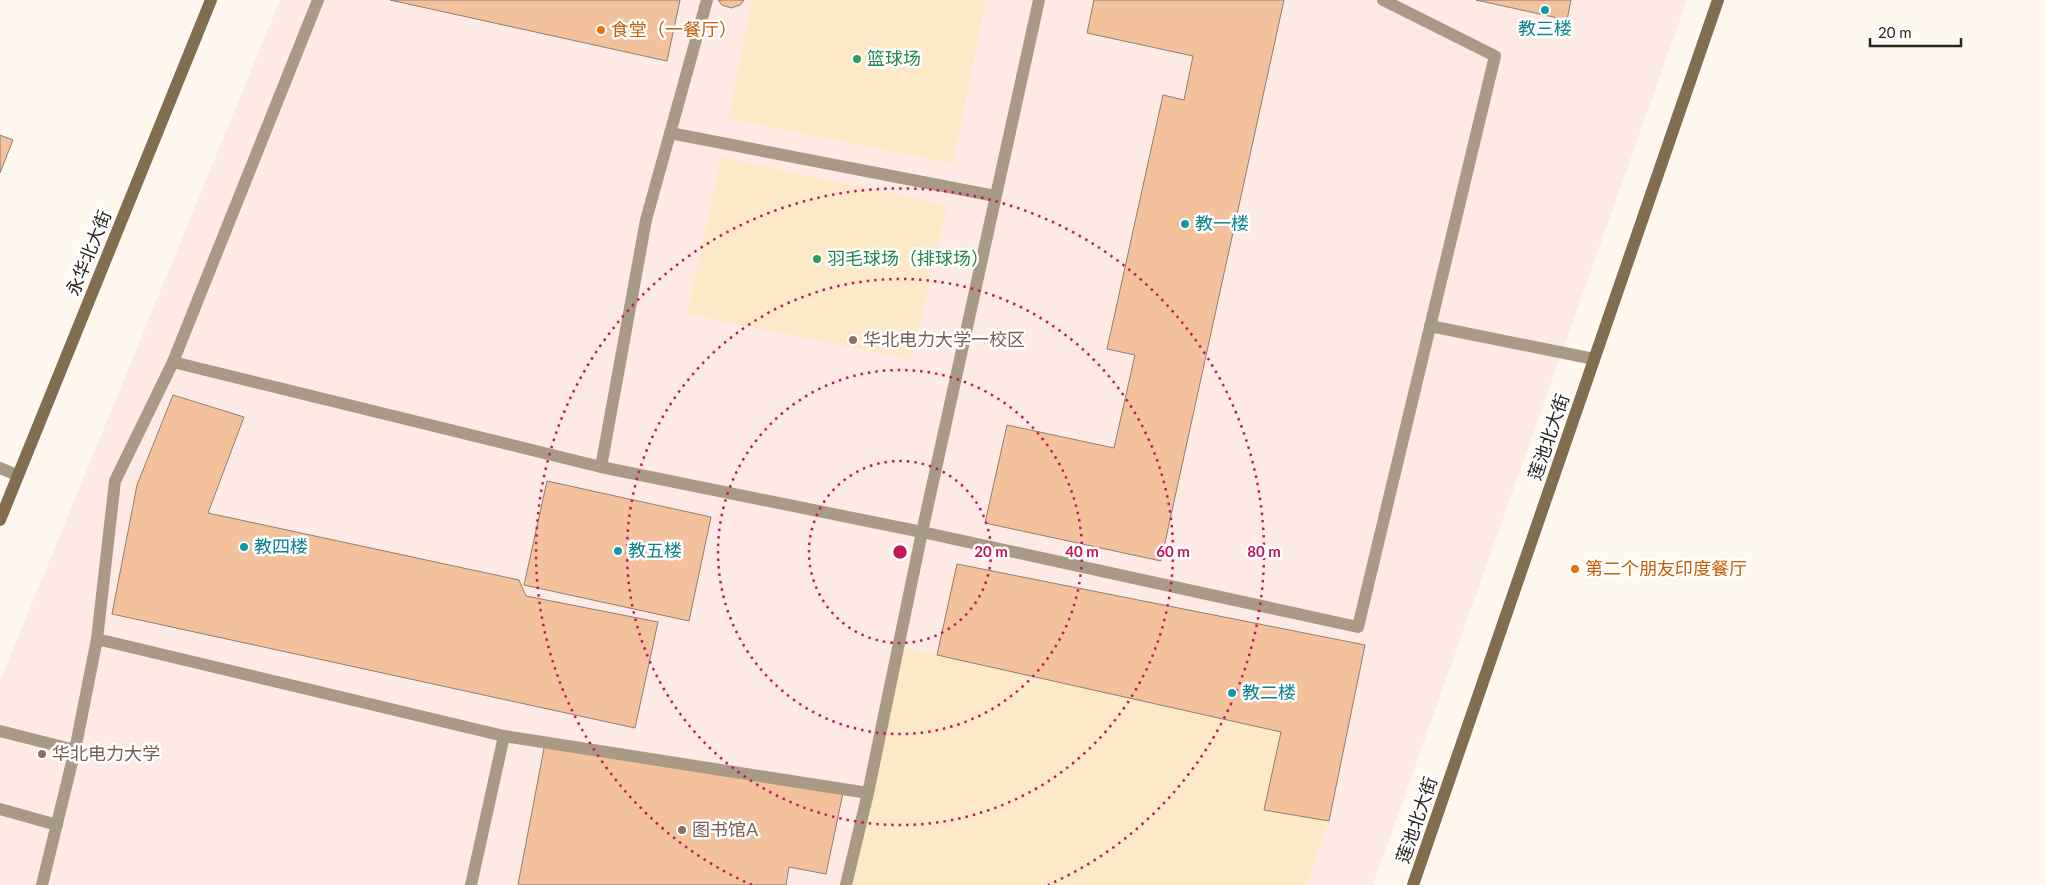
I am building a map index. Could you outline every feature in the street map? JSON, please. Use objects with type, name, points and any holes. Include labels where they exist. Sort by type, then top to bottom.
[{"type":"street","name":"永华北大街","points":[[0,520],[211,0]]},
{"type":"street","points":[[42,885],[75,750],[97,639],[114,481],[172,362],[318,0]]},
{"type":"street","points":[[602,467],[646,220],[707,0]]},
{"type":"street","points":[[846,885],[868,793],[922,532],[1039,0]]},
{"type":"street","points":[[172,362],[602,467],[922,532],[1358,627],[1495,56],[1383,0]]},
{"type":"street","name":"莲池北大街","points":[[1413,885],[1718,0]]},
{"type":"street","points":[[670,133],[995,196]]},
{"type":"street","points":[[1430,326],[1594,359]]},
{"type":"street","points":[[0,468],[18,475]]},
{"type":"street","points":[[97,639],[504,736],[868,793]]},
{"type":"street","points":[[0,731],[75,750]]},
{"type":"street","points":[[471,885],[504,736]]},
{"type":"street","points":[[0,809],[56,825]]},
{"type":"shaded area","name":"华北电力大学一校区","points":[[280,0],[1687,0],[1373,885],[0,885],[0,681]]},
{"type":"shaded area","name":"篮球场","points":[[752,0],[986,0],[953,164],[728,119]]},
{"type":"shaded area","name":"羽毛球场（排球场）","points":[[721,157],[947,205],[912,360],[687,314]]},
{"type":"shaded area","points":[[896,646],[1281,732],[1264,810],[1329,821],[1307,885],[840,885]]},
{"type":"building","name":"食堂（一餐厅）","points":[[390,0],[680,0],[667,61]]},
{"type":"building","points":[[718,0],[744,0],[740,5],[731,8],[722,5]]},
{"type":"building","name":"教一楼","points":[[1094,0],[1284,0],[1161,561],[985,523],[1007,425],[1114,448],[1135,355],[1107,349],[1163,95],[1184,100],[1193,56],[1087,33]]},
{"type":"building","name":"教三楼","points":[[1476,0],[1571,0],[1567,20]]},
{"type":"building","points":[[0,135],[13,140],[0,173]]},
{"type":"building","name":"教四楼","points":[[173,395],[244,417],[208,513],[519,580],[526,596],[658,622],[635,728],[112,614],[137,485]]},
{"type":"building","name":"教五楼","points":[[547,481],[711,517],[689,621],[524,585]]},
{"type":"building","name":"教二楼","points":[[957,564],[1365,645],[1329,821],[1264,810],[1281,732],[937,655]]},
{"type":"building","name":"图书馆A","points":[[545,743],[843,793],[826,874],[789,867],[786,885],[518,885]]},
{"type":"place","name":"教三楼","points":[[1545,10]]},
{"type":"place","name":"食堂（一餐厅）","points":[[601,30]]},
{"type":"place","name":"篮球场","points":[[857,59]]},
{"type":"place","name":"教一楼","points":[[1185,224]]},
{"type":"place","name":"羽毛球场（排球场）","points":[[817,259]]},
{"type":"place","name":"华北电力大学一校区","points":[[853,340]]},
{"type":"place","name":"教四楼","points":[[244,547]]},
{"type":"place","name":"教五楼","points":[[618,551]]},
{"type":"place","name":"第二个朋友印度餐厅","points":[[1575,569]]},
{"type":"place","name":"教二楼","points":[[1232,693]]},
{"type":"place","name":"华北电力大学","points":[[42,754]]},
{"type":"place","name":"图书馆A","points":[[682,830]]}]
